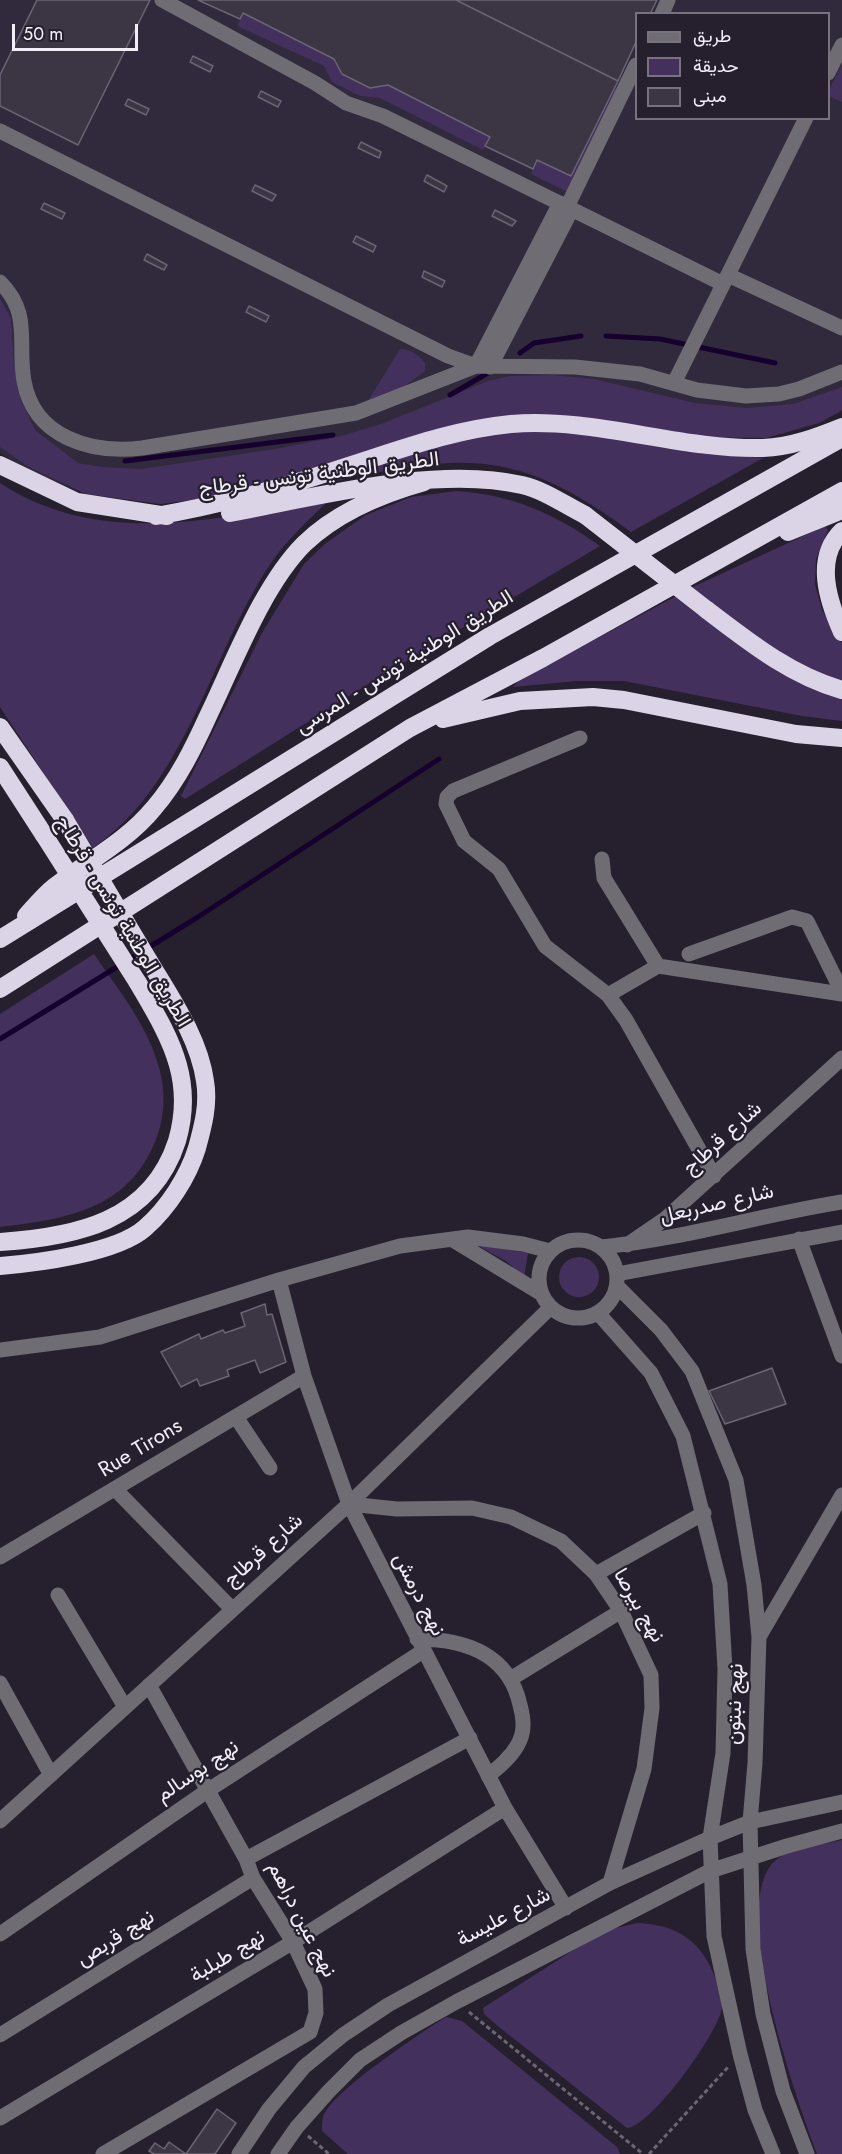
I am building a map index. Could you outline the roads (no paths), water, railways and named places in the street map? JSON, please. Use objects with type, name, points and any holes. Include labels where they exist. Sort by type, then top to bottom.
[{"type":"highway","points":[[156,516],[227,503],[427,440],[471,429],[514,424],[554,425],[696,444],[764,448],[803,442],[842,427]]},
{"type":"highway","name":"الطريق الوطنية تونس - المرسى","points":[[4,937],[490,636],[842,438]]},
{"type":"highway","name":"الطريق الوطنية تونس - قرطاج","points":[[0,465],[77,502],[156,516],[228,513],[376,487],[424,482],[481,480],[524,486],[585,515],[771,659],[824,685],[842,690]]},
{"type":"highway","points":[[4,937],[52,888],[120,841],[159,802],[182,769],[254,620],[284,569],[303,545],[327,525],[384,493],[424,482]]},
{"type":"highway","points":[[0,989],[410,728],[543,658],[842,491]]},
{"type":"highway","points":[[716,560],[842,510]]},
{"type":"highway","points":[[842,531],[833,540],[827,561],[826,583],[831,608],[842,632]]},
{"type":"highway","points":[[410,728],[478,709],[520,701],[593,697],[624,700],[796,734],[842,738]]},
{"type":"highway","points":[[0,727],[65,820],[149,961],[197,1047],[206,1082],[206,1118],[191,1167],[174,1193],[144,1229],[91,1252],[42,1263],[0,1266]]},
{"type":"highway","name":"الطريق الوطنية تونس - قرطاج","points":[[0,767],[138,983],[162,1026],[178,1065],[183,1095],[182,1126],[171,1159],[151,1191],[122,1213],[91,1227],[38,1239],[0,1242]]},
{"type":"street","points":[[162,0],[315,83],[331,95],[383,116],[566,206],[726,280],[842,328]]},
{"type":"street","points":[[830,69],[842,45]]},
{"type":"street","points":[[0,282],[11,295],[20,312],[24,379],[34,409],[43,422],[69,440],[105,450],[142,448],[345,416],[378,407],[483,366],[635,67]]},
{"type":"street","points":[[674,383],[805,120]]},
{"type":"street","points":[[2,133],[447,356],[483,366],[585,368],[640,374],[713,394],[763,396],[799,389],[842,372]]},
{"type":"street","points":[[580,738],[453,791],[447,797],[446,804],[464,841],[499,869],[545,946],[608,995],[626,1020],[714,1176]]},
{"type":"street","points":[[602,859],[604,878],[658,966]]},
{"type":"street","points":[[689,954],[792,916],[800,917],[807,921],[842,993]]},
{"type":"street","points":[[608,995],[658,966],[842,993]]},
{"type":"street","name":"شارع قرطاج","points":[[627,1245],[665,1219],[842,1058]]},
{"type":"street","name":"شارع صدربعل","points":[[601,1247],[664,1240],[718,1225],[842,1202]]},
{"type":"street","points":[[617,1280],[799,1239],[842,1232]]},
{"type":"street","points":[[0,1350],[100,1336],[279,1280],[400,1246],[468,1237],[497,1240],[550,1251]]},
{"type":"street","points":[[799,1239],[842,1356]]},
{"type":"street","points":[[453,1240],[573,1318],[598,1313],[610,1302],[617,1280],[612,1259],[601,1247],[589,1241],[575,1240],[562,1243],[550,1251],[542,1264],[539,1279],[546,1300]]},
{"type":"street","name":"نهج درمش","points":[[279,1280],[304,1376],[349,1504],[505,1808],[566,1908]]},
{"type":"street","name":"نهج نبتون","points":[[617,1280],[678,1350],[692,1371],[721,1438],[736,1480],[754,1585],[759,1637],[756,1763],[750,1822],[753,1949],[763,2014],[783,2091],[807,2154]]},
{"type":"street","name":"شارع قرطاج","points":[[0,1821],[349,1504],[546,1300]]},
{"type":"street","name":"نهج نبتون","points":[[598,1313],[640,1359],[664,1396],[683,1436],[720,1584],[725,1669],[723,1753],[710,1838],[714,1936],[755,2110],[773,2154]]},
{"type":"street","name":"Rue Tirons","points":[[0,1557],[304,1376]]},
{"type":"street","points":[[236,1417],[270,1468]]},
{"type":"street","points":[[115,1489],[232,1609]]},
{"type":"street","points":[[759,1637],[842,1495]]},
{"type":"street","name":"نهج بيرصا","points":[[349,1504],[397,1509],[472,1508],[511,1517],[561,1541],[596,1574],[621,1611],[651,1675],[652,1708],[644,1769],[610,1883]]},
{"type":"street","points":[[596,1574],[704,1513]]},
{"type":"street","points":[[58,1595],[125,1707]]},
{"type":"street","points":[[512,1678],[621,1611]]},
{"type":"street","points":[[420,1645],[435,1639],[468,1646],[494,1660],[512,1678],[520,1702],[524,1730],[507,1760],[488,1776]]},
{"type":"street","name":"نهج بوسالم","points":[[0,1934],[420,1645]]},
{"type":"street","points":[[0,1683],[51,1775]]},
{"type":"street","name":"نهج عين دراهم","points":[[103,2154],[310,2032],[316,2013],[315,1989],[292,1942],[253,1878],[246,1859],[149,1685]]},
{"type":"street","points":[[246,1859],[470,1738]]},
{"type":"street","name":"شارع عليسة","points":[[239,2154],[269,2109],[304,2067],[343,2035],[388,2005],[610,1883],[710,1838],[750,1822],[842,1802]]},
{"type":"street","name":"نهج طبلبة","points":[[0,2118],[292,1942],[505,1808]]},
{"type":"street","points":[[278,2154],[297,2127],[360,2060],[456,2002],[710,1871],[842,1832]]},
{"type":"street","name":"نهج قربص","points":[[0,2035],[253,1878]]},
{"type":"waterway","points":[[520,353],[534,343],[581,336]]},
{"type":"waterway","points":[[606,336],[660,339],[775,363]]},
{"type":"waterway","points":[[450,395],[493,370]]},
{"type":"waterway","points":[[125,461],[333,435]]},
{"type":"waterway","points":[[0,1039],[198,917],[439,759]]}]
